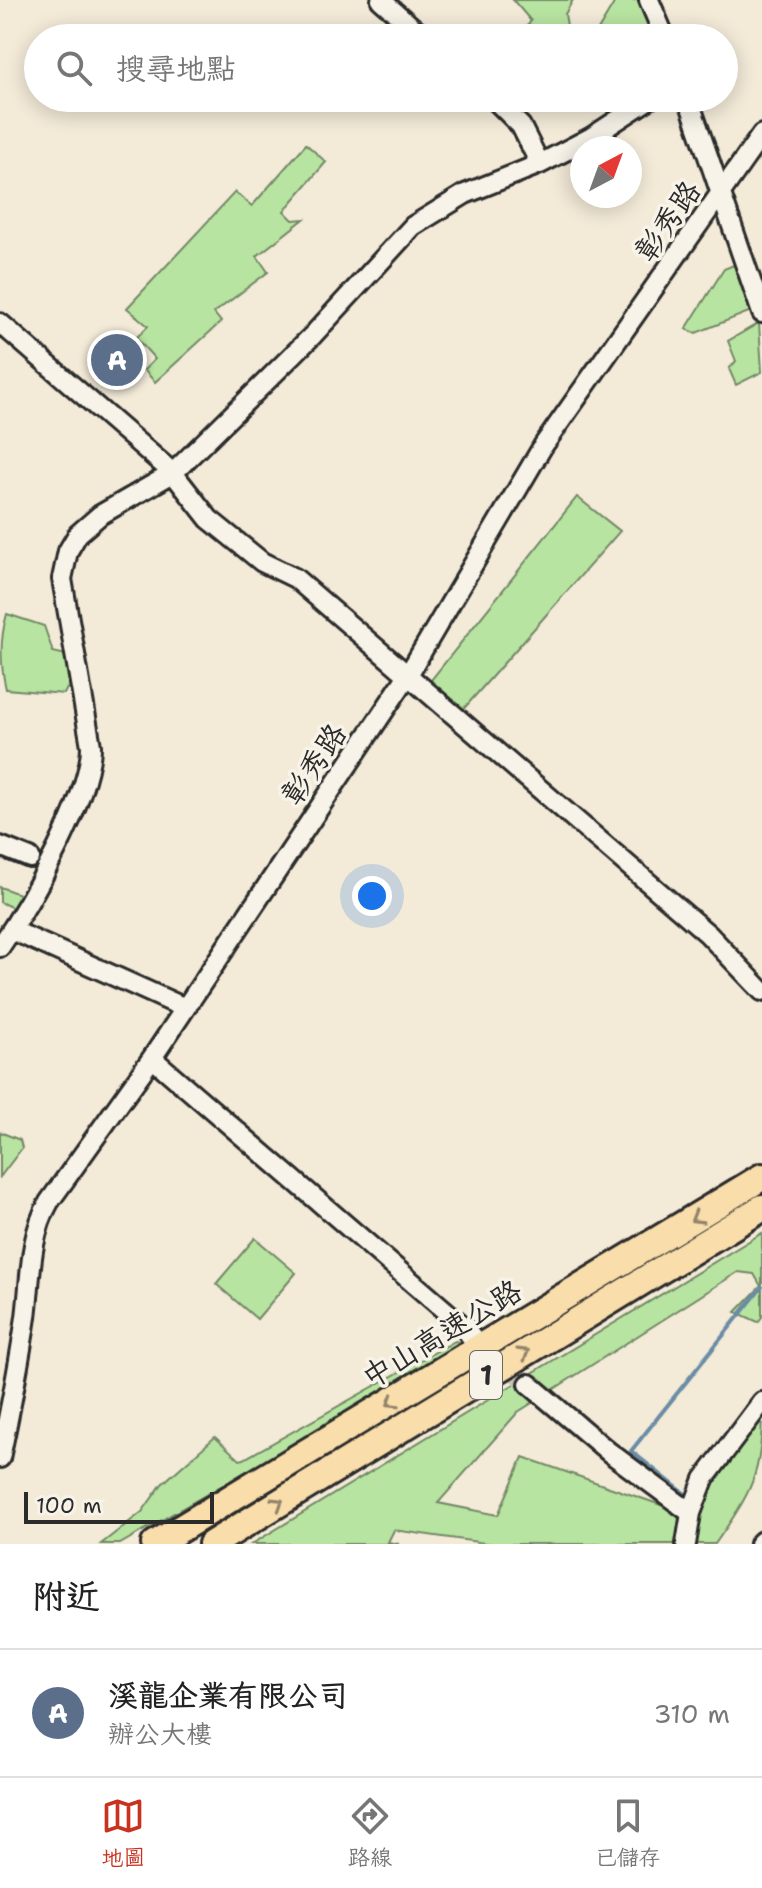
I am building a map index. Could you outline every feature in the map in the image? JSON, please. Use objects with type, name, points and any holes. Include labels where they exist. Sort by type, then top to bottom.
[{"type":"highway","name":"中山高速公路","points":[[155,1544],[762,1177]]},
{"type":"highway","name":"中山高速公路","points":[[212,1544],[762,1208]]},
{"type":"street","points":[[381,0],[409,24]]},
{"type":"street","points":[[649,0],[659,24]]},
{"type":"street","points":[[507,112],[521,126],[540,164]]},
{"type":"street","points":[[0,947],[12,930],[82,793],[91,760],[63,589],[63,570],[68,551],[92,520],[173,473],[313,335],[398,239],[465,194],[540,164],[590,138],[630,112]]},
{"type":"street","points":[[693,112],[762,313]]},
{"type":"street","name":"彰秀路","points":[[0,1458],[17,1379],[39,1220],[152,1058],[408,675],[543,446],[762,134]]},
{"type":"street","points":[[0,323],[173,473],[221,529],[262,562],[295,578],[708,934],[762,991]]},
{"type":"street","points":[[0,846],[30,858]]},
{"type":"street","points":[[12,930],[185,1008]]},
{"type":"street","points":[[152,1058],[463,1326],[472,1338]]},
{"type":"street","points":[[529,1384],[609,1452],[691,1513]]},
{"type":"street","points":[[686,1544],[691,1513],[704,1479],[762,1402]]},
{"type":"green space","points":[[513,0],[573,0],[565,14],[567,24],[528,24],[531,21]]},
{"type":"green space","points":[[616,0],[647,0],[656,24],[602,24]]},
{"type":"green space","points":[[306,144],[326,162],[284,211],[293,220],[304,219],[257,256],[268,272],[214,313],[221,322],[155,382],[144,370],[155,359],[136,338],[148,326],[127,308],[235,192],[252,206]]},
{"type":"green space","points":[[736,264],[754,310],[696,333],[686,329],[724,269]]},
{"type":"green space","points":[[759,323],[762,372],[736,385],[729,369],[736,361],[728,341]]},
{"type":"green space","points":[[577,497],[620,531],[460,713],[428,684]]},
{"type":"green space","points":[[7,614],[44,626],[53,652],[66,655],[72,679],[64,694],[6,689],[2,651]]},
{"type":"green space","points":[[0,887],[22,895],[15,909],[0,902]]},
{"type":"green space","points":[[0,1132],[20,1140],[22,1148],[0,1177]]},
{"type":"green space","points":[[762,1233],[762,1317],[758,1322],[736,1312],[761,1286],[754,1274],[738,1272],[518,1412],[438,1503],[498,1515],[523,1457],[684,1513],[681,1544],[492,1544],[394,1530],[388,1542],[399,1544],[252,1544]]},
{"type":"green space","points":[[255,1238],[296,1273],[257,1319],[216,1284]]},
{"type":"green space","points":[[455,1341],[467,1345],[120,1544],[101,1544],[142,1512],[162,1484],[215,1437],[240,1460],[244,1459]]},
{"type":"green space","points":[[762,1409],[757,1467],[738,1510],[715,1544],[689,1544],[694,1503]]},
{"type":"waterway","points":[[689,1497],[631,1451],[762,1287]]},
{"type":"tunnel","points":[[474,1339],[529,1384]]},
{"type":"place","name":"溪龍企業有限公司","points":[[117,360]]}]
